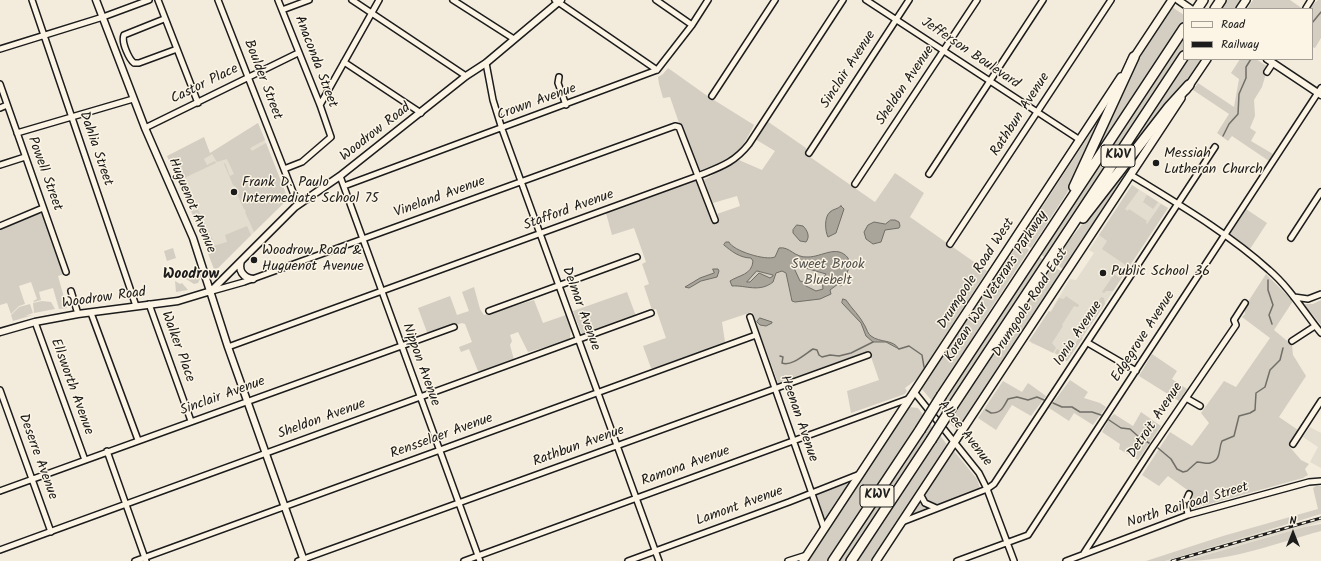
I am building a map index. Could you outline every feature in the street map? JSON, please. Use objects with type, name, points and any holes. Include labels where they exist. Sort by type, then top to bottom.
[{"type":"highway","name":"Korean War Veterans Parkway","points":[[833,561],[1183,30]]},
{"type":"highway","points":[[1065,210],[1070,193],[1134,58]]},
{"type":"highway","name":"Korean War Veterans Parkway","points":[[851,561],[1183,58]]},
{"type":"highway","points":[[1052,256],[1169,107],[1189,85]]},
{"type":"main road","name":"Drumgoole Road West","points":[[803,561],[915,393],[1172,0]]},
{"type":"main road","name":"Drumgoole Road East","points":[[876,561],[956,442],[1206,60]]},
{"type":"street","name":"Dahlia Street","points":[[32,0],[136,306]]},
{"type":"street","name":"Huguenot Avenue","points":[[96,0],[133,99],[193,238],[228,347],[266,454],[301,560]]},
{"type":"street","points":[[0,50],[103,17],[149,0]]},
{"type":"street","points":[[158,0],[164,19],[198,103]]},
{"type":"street","name":"Boulder Street","points":[[218,0],[298,205]]},
{"type":"street","name":"Anaconda Street","points":[[278,0],[320,105],[331,137],[328,142],[302,162],[284,169]]},
{"type":"street","points":[[282,10],[309,0]]},
{"type":"street","points":[[352,0],[466,76]]},
{"type":"street","points":[[320,105],[379,0]]},
{"type":"street","points":[[453,0],[514,39]]},
{"type":"street","points":[[656,0],[692,24]]},
{"type":"street","points":[[558,1],[657,70],[692,24],[708,0]]},
{"type":"street","points":[[712,96],[775,0]]},
{"type":"street","name":"Stafford Avenue","points":[[228,347],[698,176],[738,157],[746,148],[843,0]]},
{"type":"street","name":"Jefferson Boulevard","points":[[866,0],[1080,140]]},
{"type":"street","name":"Sinclair Avenue","points":[[809,153],[909,0]]},
{"type":"street","name":"Sheldon Avenue","points":[[855,184],[977,0]]},
{"type":"street","points":[[929,174],[1043,0]]},
{"type":"street","name":"Rathbun Avenue","points":[[950,244],[1111,0]]},
{"type":"street","points":[[1178,0],[1190,8]]},
{"type":"street","points":[[1306,8],[1311,0]]},
{"type":"street","name":"Woodrow Road","points":[[0,332],[35,322],[78,314],[178,301],[211,291],[298,205],[340,176],[466,76],[486,62],[558,1]]},
{"type":"street","points":[[164,19],[124,35],[122,39],[131,60],[134,63],[139,64],[177,49]]},
{"type":"street","name":"Castor Place","points":[[145,128],[298,53]]},
{"type":"street","points":[[1267,72],[1270,61],[1320,92]]},
{"type":"street","points":[[344,62],[421,113]]},
{"type":"street","name":"Delmar Avenue","points":[[486,62],[493,100],[502,129],[659,561]]},
{"type":"street","name":"Crown Avenue","points":[[344,186],[502,129],[657,70]]},
{"type":"street","points":[[559,77],[558,83],[566,105]]},
{"type":"street","name":"Powell Street","points":[[0,84],[66,272]]},
{"type":"street","name":"Edgegrove Avenue","points":[[957,561],[1028,535],[1320,92]]},
{"type":"street","points":[[16,133],[133,99]]},
{"type":"street","points":[[0,108],[7,105]]},
{"type":"street","name":"Vineland Avenue","points":[[211,291],[253,279],[677,126],[698,176]]},
{"type":"street","name":"Ionia Avenue","points":[[902,522],[988,489],[994,484],[1088,343],[1215,147]]},
{"type":"street","points":[[0,165],[25,157]]},
{"type":"street","points":[[1131,175],[1225,236],[1268,269],[1294,297],[1321,333]]},
{"type":"street","name":"Nippon Avenue","points":[[340,176],[419,398],[479,559]]},
{"type":"street","points":[[698,176],[715,220]]},
{"type":"street","points":[[1291,238],[1321,192]]},
{"type":"street","points":[[0,226],[43,208]]},
{"type":"street","points":[[489,311],[637,257]]},
{"type":"street","points":[[241,260],[239,267],[242,273],[246,277],[253,279]]},
{"type":"street","points":[[71,291],[78,314]]},
{"type":"street","points":[[1294,297],[1308,299],[1321,294]]},
{"type":"street","name":"Detroit Avenue","points":[[1084,553],[1236,325],[1234,320],[1245,303]]},
{"type":"street","name":"Walker Place","points":[[149,304],[191,421]]},
{"type":"street","points":[[91,312],[138,440]]},
{"type":"street","name":"Sheldon Avenue","points":[[0,550],[579,341],[651,313]]},
{"type":"street","name":"Heenan Avenue","points":[[750,317],[824,528]]},
{"type":"street","name":"Ellsworth Avenue","points":[[35,322],[85,460]]},
{"type":"street","points":[[1292,340],[1315,326]]},
{"type":"street","name":"Sinclair Avenue","points":[[0,491],[107,451],[454,327]]},
{"type":"street","name":"Rensselaer Avenue","points":[[136,561],[146,559],[439,450],[756,335]]},
{"type":"street","points":[[1088,343],[1136,371]]},
{"type":"street","name":"Rathbun Avenue","points":[[301,560],[868,356]]},
{"type":"street","name":"Deserre Avenue","points":[[0,390],[51,532]]},
{"type":"street","name":"Ramona Avenue","points":[[464,561],[479,559],[636,498],[908,399],[915,393]]},
{"type":"street","name":"Albee Avenue","points":[[915,393],[956,442],[979,473],[988,489],[1014,561]]},
{"type":"street","points":[[1186,398],[1200,406]]},
{"type":"street","points":[[1293,444],[1321,401]]},
{"type":"street","points":[[107,451],[146,559]]},
{"type":"street","name":"Lamont Avenue","points":[[628,561],[860,474]]},
{"type":"street","name":"North Railroad Street","points":[[1066,561],[1188,515],[1320,481]]},
{"type":"street","points":[[920,494],[922,500],[928,506],[940,508]]},
{"type":"street","points":[[1188,515],[1186,501],[1189,494]]},
{"type":"street","points":[[788,561],[807,554]]},
{"type":"shaded area","name":"Frank D. Paulo Intermediate School 75","points":[[258,123],[288,199],[218,268],[214,269],[200,232],[175,176]]},
{"type":"shaded area","name":"Public School 36","points":[[1132,185],[1168,208],[1067,361],[1049,350],[1031,343],[1070,279],[1076,280],[1094,253],[1089,250]]},
{"type":"shaded area","points":[[841,206],[844,209],[836,233],[828,237],[826,231],[826,221],[828,214]]},
{"type":"shaded area","points":[[891,220],[899,222],[900,226],[899,228],[885,230],[881,242],[873,244],[866,239],[864,232],[868,225],[874,222],[885,224]]},
{"type":"shaded area","points":[[797,225],[803,226],[806,230],[808,236],[806,242],[800,241],[793,233],[793,230]]},
{"type":"shaded area","points":[[726,242],[729,242],[743,252],[765,258],[775,257],[779,248],[786,249],[803,257],[829,252],[839,252],[848,258],[850,266],[841,286],[838,284],[830,290],[831,294],[820,299],[795,302],[792,301],[786,273],[782,271],[776,273],[773,282],[763,287],[752,288],[732,286],[730,281],[748,272],[753,261],[751,258],[736,254],[724,245]],"holes":[[[795,265],[826,274],[822,280],[823,289],[816,291],[806,286],[804,282],[800,281],[794,268]],[[757,271],[773,275],[773,276],[770,278],[759,273],[750,282],[747,282]]]},
{"type":"shaded area","points":[[713,269],[718,269],[719,271],[717,277],[701,281],[689,288],[685,287],[700,278],[714,273]]},
{"type":"shaded area","points":[[843,299],[846,300],[863,322],[870,335],[878,340],[890,342],[899,349],[886,342],[873,342],[866,336],[861,323],[842,303]]},
{"type":"shaded area","points":[[760,318],[772,323],[766,326],[760,325],[757,322]]},
{"type":"shaded area","points":[[1310,427],[1321,433],[1321,468],[1310,462],[1318,447],[1303,437]]},
{"type":"shaded area","points":[[1321,517],[1321,522],[1185,561],[1165,561],[1258,533]]},
{"type":"green space","points":[[1226,0],[1242,0],[1237,8],[1221,8]]},
{"type":"green space","points":[[1253,0],[1290,0],[1302,8],[1248,8]]},
{"type":"green space","points":[[1318,0],[1321,0],[1321,38],[1315,48],[1313,47],[1313,8],[1309,8]]},
{"type":"green space","points":[[1172,7],[1183,14],[1183,23],[1087,168],[1127,78]]},
{"type":"green space","points":[[1183,37],[1183,52],[1047,259],[1040,254]]},
{"type":"green space","points":[[1187,60],[1202,60],[1185,84],[1110,177]]},
{"type":"green space","points":[[1239,60],[1258,60],[1268,67],[1262,87],[1254,100],[1255,116],[1250,128],[1256,132],[1251,141],[1273,154],[1269,161],[1232,136],[1228,141],[1217,133],[1229,114],[1193,90],[1198,83],[1234,107],[1239,79],[1231,73]]},
{"type":"green space","points":[[668,68],[706,95],[754,125],[739,150],[722,163],[703,171],[700,170],[678,120],[670,97],[663,98],[658,77]]},
{"type":"green space","points":[[1114,97],[1074,182],[1031,248],[1020,241]]},
{"type":"green space","name":"Sweet Brook Bluebelt","points":[[767,121],[806,148],[810,157],[875,202],[895,173],[924,193],[910,217],[987,271],[917,379],[905,388],[907,391],[905,394],[851,413],[847,391],[879,380],[869,351],[778,383],[752,312],[722,322],[725,342],[723,344],[655,369],[651,368],[643,346],[666,338],[656,309],[652,310],[644,286],[649,284],[642,264],[646,262],[634,228],[612,235],[606,213],[695,179],[697,180],[712,223],[719,220],[717,214],[740,206],[737,196],[713,203],[704,180],[739,160],[762,170],[775,151],[755,139]]},
{"type":"green space","points":[[258,123],[265,140],[250,148],[252,151],[266,143],[288,199],[254,232],[245,212],[246,211],[234,188],[236,187],[233,185],[224,164],[225,163],[230,176],[234,174],[227,159],[217,162],[212,154],[204,159],[207,165],[215,161],[216,163],[178,181],[167,156],[204,137],[210,153]]},
{"type":"green space","points":[[1155,133],[1063,269],[1054,263],[1068,242]]},
{"type":"green space","points":[[186,181],[194,201],[190,199],[188,205],[179,184]]},
{"type":"green space","points":[[1132,185],[1139,190],[1125,209],[1128,211],[1129,209],[1147,221],[1147,224],[1161,204],[1168,208],[1113,291],[1106,291],[1104,293],[1102,292],[1114,274],[1119,278],[1127,266],[1102,249],[1107,241],[1099,235]]},
{"type":"green space","points":[[1147,195],[1158,202],[1153,209],[1143,202]]},
{"type":"green space","points":[[197,207],[206,226],[199,229],[190,208],[195,211]]},
{"type":"green space","points":[[1246,209],[1267,223],[1250,249],[1230,234]]},
{"type":"green space","points":[[36,214],[41,214],[45,217],[64,274],[58,276],[67,308],[59,309],[53,288],[39,292],[41,300],[34,302],[33,301],[37,299],[31,282],[19,286],[25,304],[19,306],[11,314],[7,303],[0,305],[0,229]]},
{"type":"green space","points":[[247,226],[251,235],[218,268],[214,269],[206,248],[227,242],[225,235]]},
{"type":"green space","points":[[207,229],[213,240],[206,244],[200,232]]},
{"type":"green space","points":[[1019,243],[1029,250],[933,402],[921,388]]},
{"type":"green space","points":[[173,248],[176,258],[167,261],[164,251]]},
{"type":"green space","points":[[1038,256],[1045,261],[944,415],[938,408]]},
{"type":"green space","points":[[1052,266],[1063,272],[958,432],[948,421],[1039,285],[1042,285]]},
{"type":"green space","points":[[197,273],[200,279],[198,283],[194,284],[186,279],[186,276]]},
{"type":"green space","points":[[1266,274],[1293,301],[1274,330],[1292,345],[1293,355],[1306,376],[1279,417],[1298,430],[1289,446],[1301,460],[1309,464],[1305,469],[1308,475],[1303,478],[1195,508],[1191,504],[1193,494],[1168,476],[1159,486],[1142,475],[1170,432],[1192,446],[1209,423],[1201,413],[1224,381],[1236,387],[1270,338],[1242,317],[1245,314],[1244,308]]},
{"type":"green space","points":[[175,281],[180,284],[182,283],[188,290],[176,292]]},
{"type":"green space","points":[[474,287],[480,309],[484,315],[534,300],[543,323],[566,315],[571,327],[570,338],[567,341],[528,352],[518,332],[510,335],[512,341],[510,345],[514,360],[486,371],[478,371],[469,349],[461,352],[459,347],[472,342],[465,324],[462,323],[428,335],[418,308],[450,296],[457,315],[469,311],[462,292]]},
{"type":"green space","points":[[627,292],[636,316],[582,335],[573,311]]},
{"type":"green space","points":[[1066,296],[1079,305],[1078,307],[1074,306],[1052,343],[1056,348],[1053,353],[1029,341],[1049,311],[1051,312],[1059,298],[1064,299]]},
{"type":"green space","points":[[1101,297],[1104,298],[1105,304],[1083,336],[1081,335],[1092,317],[1089,315]]},
{"type":"green space","points":[[1321,300],[1321,325],[1304,304],[1313,304]]},
{"type":"green space","points":[[42,301],[51,302],[55,309],[34,313],[33,303]]},
{"type":"green space","points":[[30,304],[33,313],[25,316],[33,315],[13,321],[11,315],[19,307]]},
{"type":"green space","points":[[1080,336],[1083,338],[1067,361],[1055,353],[1057,349],[1068,355]]},
{"type":"green space","points":[[1152,354],[1177,371],[1172,379],[1187,389],[1179,401],[1139,376]]},
{"type":"green space","points":[[1070,380],[1088,392],[1084,398],[1100,403],[1106,407],[1093,425],[1074,413],[1069,421],[1049,408]]},
{"type":"green space","points":[[1003,381],[1022,392],[1028,383],[1046,396],[1031,416],[1012,405],[996,430],[978,418]]},
{"type":"green space","points":[[909,407],[918,408],[924,416],[918,426],[828,561],[808,561]]},
{"type":"green space","points":[[1141,412],[1161,426],[1138,460],[1119,449],[1120,444],[1102,432],[1109,419],[1114,414],[1133,426]]},
{"type":"green space","points":[[929,423],[934,430],[848,561],[838,561]]},
{"type":"green space","points":[[939,434],[948,446],[872,561],[857,561]]},
{"type":"green space","points":[[954,451],[977,479],[980,488],[962,498],[948,503],[928,503],[925,498],[926,492]]},
{"type":"green space","points":[[845,483],[848,487],[826,518],[823,515],[816,494]]},
{"type":"green space","points":[[1316,486],[1321,486],[1321,514],[1165,561],[1146,561],[1223,536],[1318,509],[1313,488]]},
{"type":"green space","points":[[920,503],[927,510],[914,515],[913,512]]},
{"type":"green space","points":[[1321,524],[1321,531],[1237,555],[1185,561],[1304,527]]},
{"type":"waterway","points":[[1313,22],[1321,12]]},
{"type":"waterway","points":[[1223,136],[1229,124],[1238,114],[1239,94],[1246,78],[1246,67],[1250,60]]},
{"type":"waterway","points":[[1268,280],[1268,290],[1273,305],[1269,315],[1272,324]]},
{"type":"waterway","points":[[780,356],[783,357],[782,363],[786,364],[794,362],[813,349],[817,350],[819,355],[822,357],[830,355],[839,356],[851,353],[873,342]]},
{"type":"waterway","points":[[899,349],[909,346],[922,355],[924,367]]},
{"type":"waterway","points":[[1158,448],[1171,459],[1177,469],[1183,472],[1187,471],[1197,462],[1214,462],[1218,457],[1222,441],[1234,436],[1239,416],[1255,410],[1256,393],[1265,387],[1270,370],[1280,360],[1283,348]]},
{"type":"waterway","points":[[986,410],[991,413],[998,412],[1002,409],[1008,399],[1017,397],[1028,400],[1037,397],[1044,400]]},
{"type":"waterway","points":[[1053,403],[1062,407],[1072,407],[1080,412],[1092,412],[1101,415]]},
{"type":"waterway","points":[[1109,420],[1121,428],[1130,429],[1149,443]]},
{"type":"railway","points":[[1172,561],[1321,518]]},
{"type":"place","name":"Messiah Lutheran Church","points":[[1156,163]]},
{"type":"place","name":"Frank D. Paulo Intermediate School 75","points":[[234,192]]},
{"type":"place","name":"Woodrow Road & Huguenot Avenue","points":[[254,260]]},
{"type":"place","name":"Public School 36","points":[[1103,273]]},
{"type":"district","name":"Woodrow","points":[[191,275]]}]
